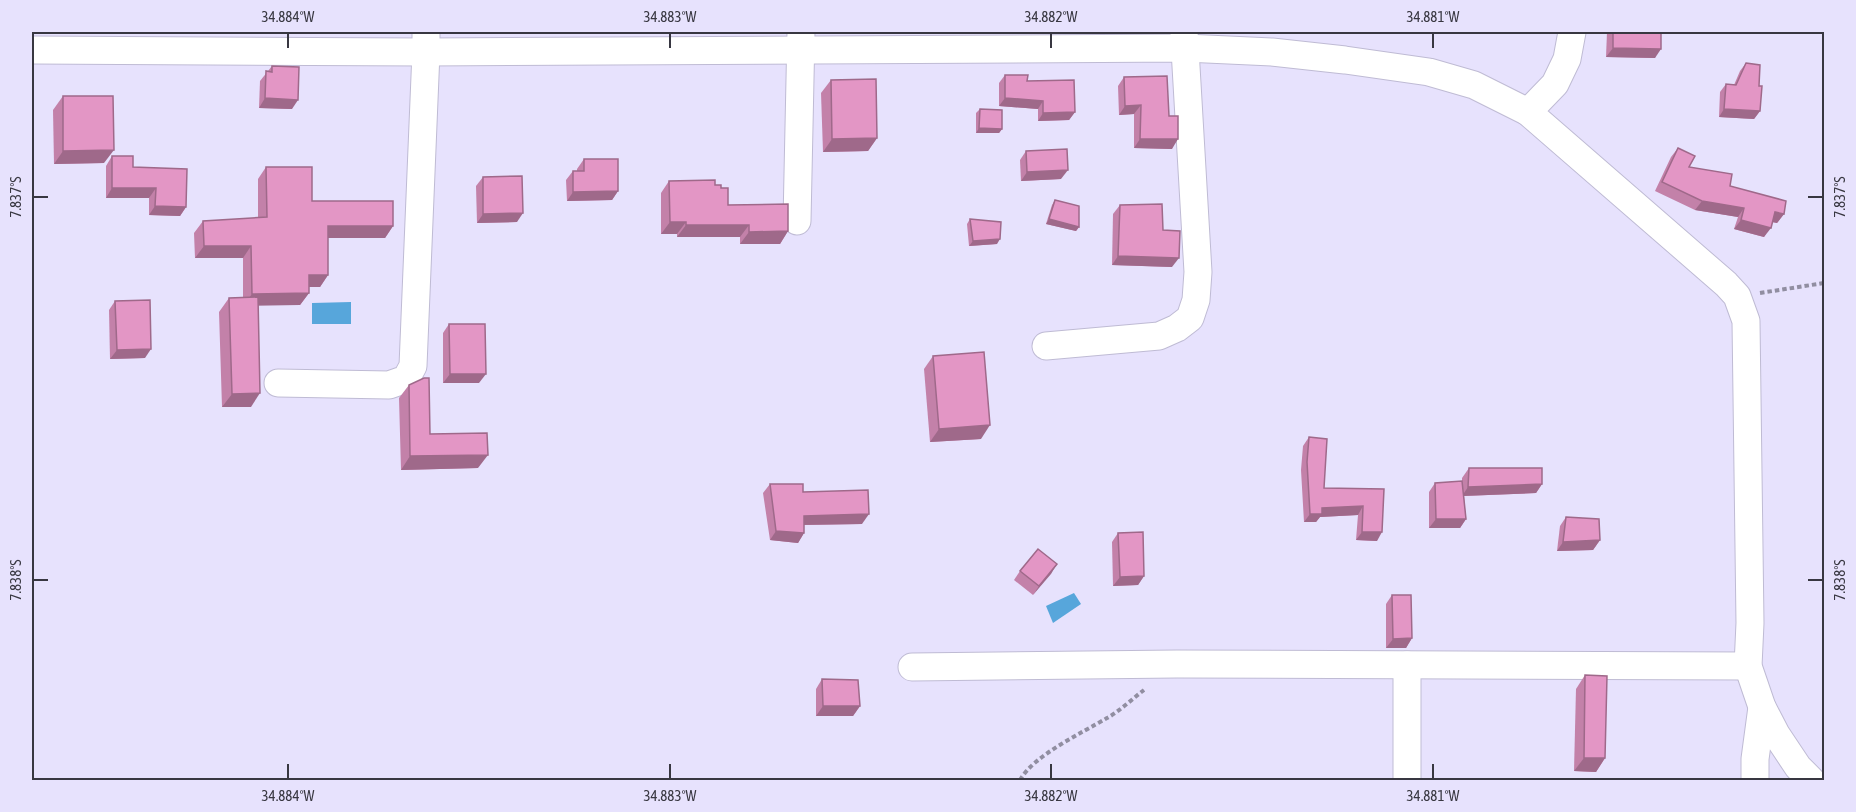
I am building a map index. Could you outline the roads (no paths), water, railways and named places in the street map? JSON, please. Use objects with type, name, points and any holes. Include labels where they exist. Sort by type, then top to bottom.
[{"type":"street","points":[[1528,112],[1554,84],[1567,59],[1572,32]]},
{"type":"street","points":[[1046,346],[1159,336],[1177,328],[1190,318],[1196,300],[1198,272],[1184,40]]},
{"type":"street","points":[[32,50],[426,42],[1184,40],[1428,72],[1474,85],[1528,112],[1703,263],[1737,296],[1746,321],[1750,623],[1748,666],[1762,707],[1776,734],[1798,767],[1811,780]]},
{"type":"street","points":[[797,221],[800,41]]},
{"type":"street","points":[[278,383],[389,384],[406,379],[413,366],[426,42]]},
{"type":"street","points":[[912,668],[1177,664],[1748,666]]},
{"type":"street","points":[[1407,665],[1407,780]]},
{"type":"street","points":[[1755,780],[1755,759],[1762,707]]},
{"type":"water","points":[[351,302],[351,324],[312,324],[312,303]]},
{"type":"water","points":[[1074,593],[1081,604],[1053,623],[1046,606]]}]
